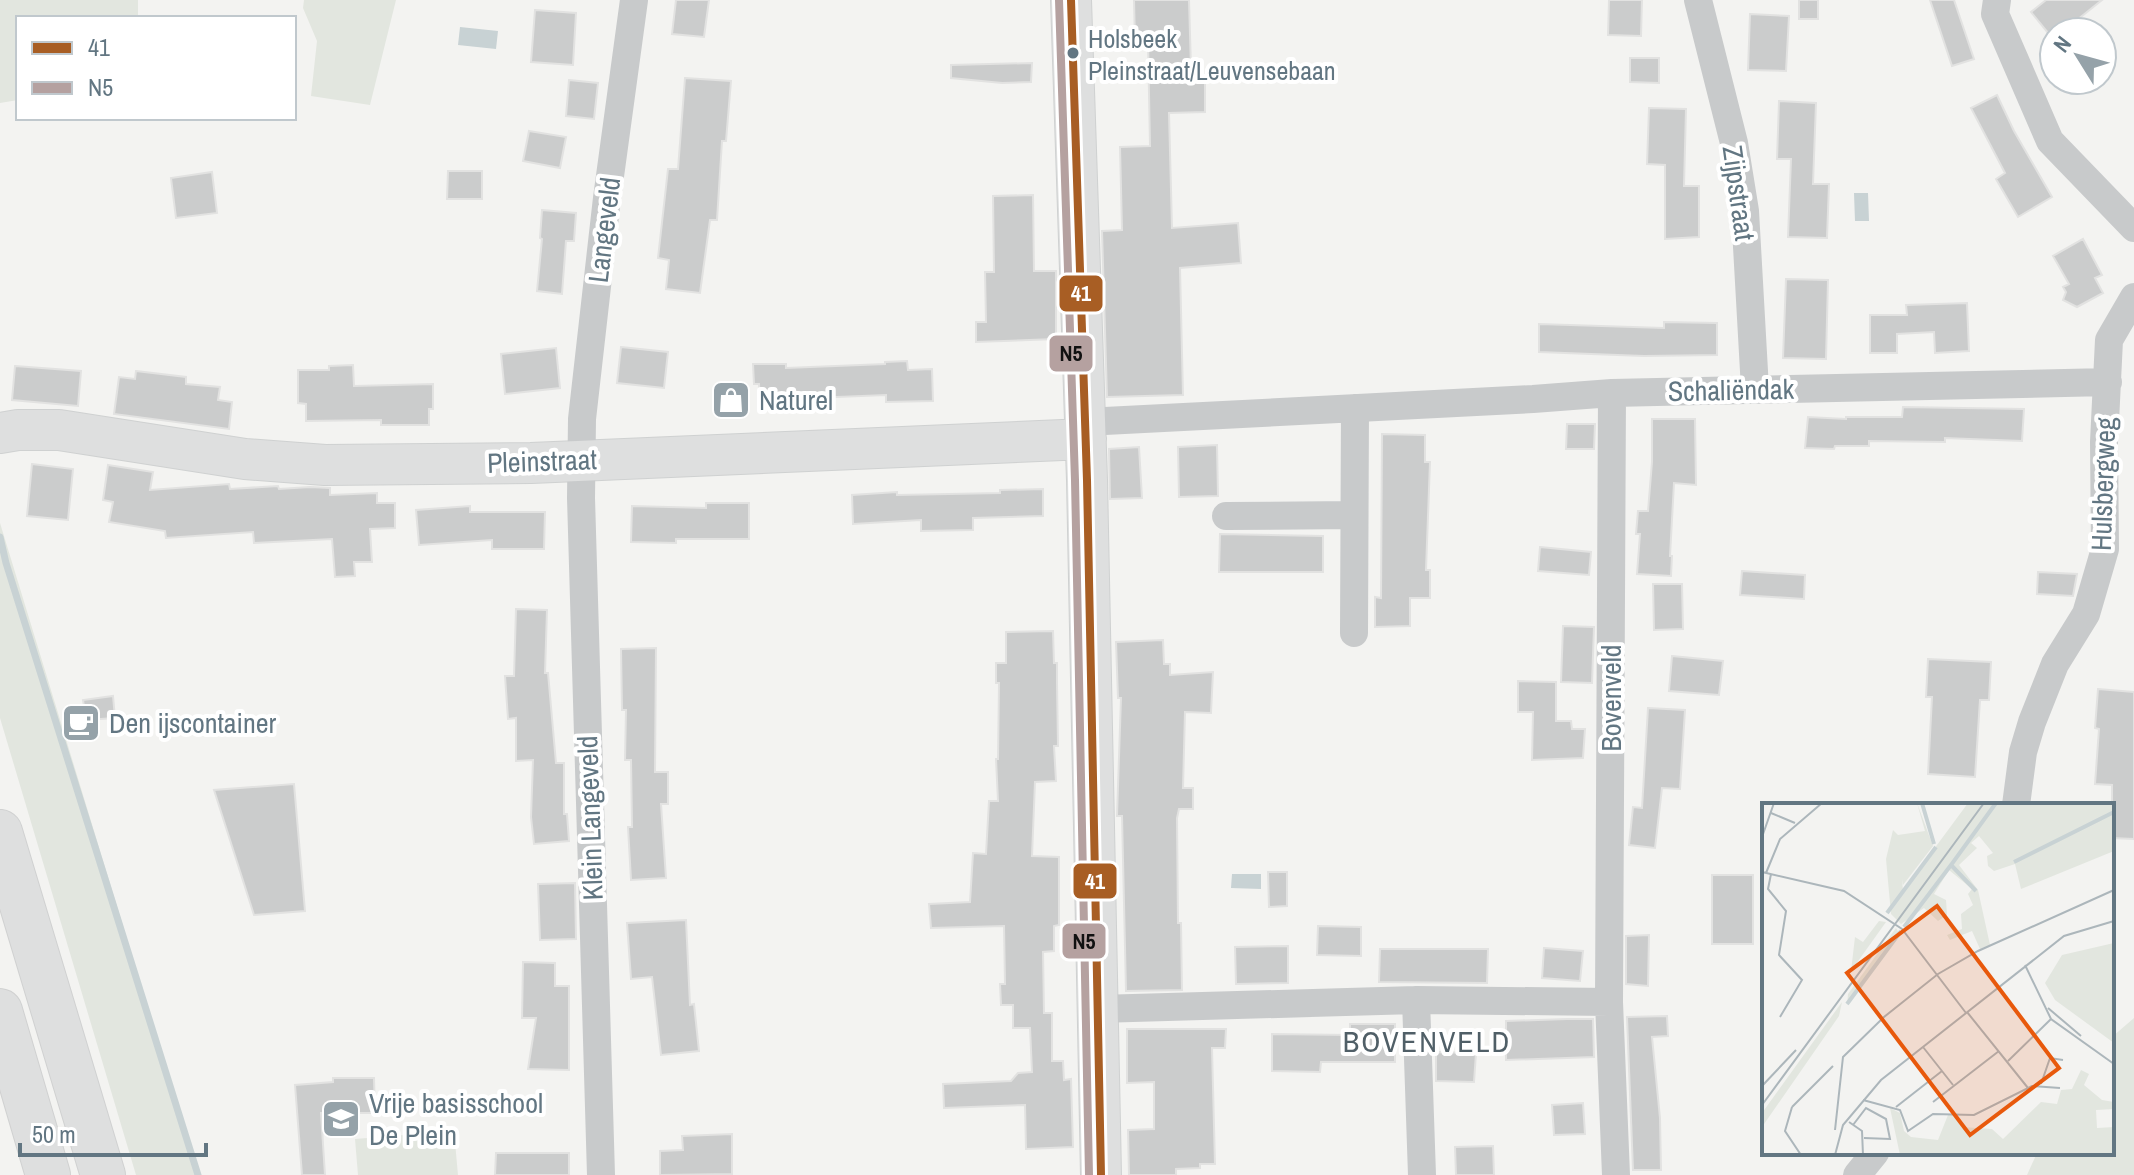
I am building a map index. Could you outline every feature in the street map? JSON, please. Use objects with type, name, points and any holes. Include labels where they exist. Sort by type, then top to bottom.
[{"type":"highway","points":[[0,832],[103,1175]]},
{"type":"highway","points":[[0,1011],[46,1165]]},
{"type":"street","name":"Langeveld","points":[[582,479],[582,419],[634,0]]},
{"type":"street","points":[[1071,0],[1085,430],[1101,1175]]},
{"type":"street","name":"Zijpstraat","points":[[1698,0],[1734,143],[1745,211],[1755,389]]},
{"type":"street","points":[[1997,0],[1995,14],[2050,141],[2134,228]]},
{"type":"street","name":"Hulsbergweg","points":[[2016,803],[2023,752],[2032,722],[2055,664],[2086,614],[2105,549],[2104,442],[2109,340],[2134,297]]},
{"type":"street","name":"Schaliëndak","points":[[1085,430],[1355,408],[1612,393],[2108,382]]},
{"type":"street","name":"Bovenveld","points":[[1612,393],[1609,1002],[1616,1175]]},
{"type":"street","points":[[1354,633],[1355,408]]},
{"type":"street","name":"Pleinstraat","points":[[0,433],[59,430],[245,459],[582,479],[1085,430]]},
{"type":"street","name":"Klein Langeveld","points":[[582,479],[601,1175]]},
{"type":"street","points":[[1226,516],[1354,515]]},
{"type":"street","points":[[1098,1009],[1416,1000],[1609,1002]]},
{"type":"street","points":[[1416,1000],[1422,1175]]},
{"type":"street","points":[[1857,1175],[1873,1155]]},
{"type":"shaded area","points":[[0,0],[138,0],[138,16],[16,16],[16,100],[0,103]]},
{"type":"shaded area","points":[[304,0],[396,0],[370,105],[311,96],[317,41],[303,8]]},
{"type":"shaded area","points":[[460,27],[498,31],[496,49],[458,45]]},
{"type":"shaded area","points":[[1854,193],[1868,193],[1869,221],[1855,221]]},
{"type":"shaded area","points":[[0,523],[199,1175],[136,1175],[0,718]]},
{"type":"shaded area","points":[[1232,874],[1261,874],[1261,889],[1231,888]]},
{"type":"shaded area","points":[[2134,1018],[2134,1175],[2027,1175],[2036,1155],[2114,1155],[2114,1035]]},
{"type":"shaded area","points":[[454,1131],[458,1175],[358,1175],[355,1139]]},
{"type":"building","points":[[676,0],[709,0],[704,37],[672,34]]},
{"type":"building","points":[[1134,0],[1189,0],[1191,68],[1193,76],[1205,76],[1205,112],[1169,113],[1172,228],[1238,223],[1241,263],[1180,268],[1183,395],[1107,397],[1102,231],[1122,230],[1120,147],[1150,146],[1148,41],[1135,41]]},
{"type":"building","points":[[1609,0],[1642,0],[1641,36],[1608,35]]},
{"type":"building","points":[[1799,0],[1818,0],[1818,19],[1799,19]]},
{"type":"building","points":[[1930,0],[1954,0],[1974,59],[1952,66]]},
{"type":"building","points":[[2046,0],[2102,0],[2082,16],[2038,16],[2038,21],[2031,12]]},
{"type":"building","points":[[535,10],[576,13],[573,65],[531,62]]},
{"type":"building","points":[[1750,14],[1789,16],[1786,71],[1748,70]]},
{"type":"building","points":[[1630,58],[1659,58],[1659,83],[1630,82]]},
{"type":"building","points":[[1032,63],[1031,82],[1002,83],[951,78],[951,65]]},
{"type":"building","points":[[685,78],[731,81],[726,141],[722,141],[717,220],[710,220],[700,293],[666,289],[669,260],[658,258],[668,169],[678,169]]},
{"type":"building","points":[[569,80],[598,83],[594,119],[566,116]]},
{"type":"building","points":[[1997,95],[2052,197],[2018,217],[1996,179],[2005,173],[1971,108]]},
{"type":"building","points":[[1779,101],[1816,103],[1813,184],[1829,184],[1827,238],[1788,237],[1791,159],[1777,159]]},
{"type":"building","points":[[1649,108],[1686,109],[1684,186],[1699,186],[1699,237],[1665,239],[1665,165],[1647,164]]},
{"type":"building","points":[[529,131],[566,137],[560,168],[523,161]]},
{"type":"building","points":[[448,171],[482,171],[482,199],[447,199]]},
{"type":"building","points":[[212,172],[217,213],[176,218],[171,178]]},
{"type":"building","points":[[1033,195],[1034,271],[1056,271],[1056,339],[976,342],[976,322],[986,322],[985,272],[994,272],[993,196]]},
{"type":"building","points":[[542,210],[576,213],[574,241],[566,241],[562,294],[537,291]]},
{"type":"building","points":[[2083,239],[2102,275],[2095,278],[2103,293],[2077,307],[2063,300],[2066,292],[2063,287],[2069,284],[2053,256]]},
{"type":"building","points":[[1786,279],[1828,280],[1826,359],[1783,358]]},
{"type":"building","points":[[1967,303],[1969,351],[1935,353],[1934,332],[1897,334],[1897,353],[1870,353],[1870,315],[1907,315],[1906,305]]},
{"type":"building","points":[[1664,322],[1717,323],[1717,355],[1539,352],[1539,324],[1664,328]]},
{"type":"building","points":[[621,347],[668,352],[664,388],[617,383]]},
{"type":"building","points":[[556,348],[560,388],[505,394],[501,354]]},
{"type":"building","points":[[907,361],[908,370],[932,369],[933,401],[886,402],[886,395],[760,400],[759,384],[754,384],[753,364],[786,364],[786,368]]},
{"type":"building","points":[[353,365],[354,386],[433,384],[433,409],[429,409],[429,425],[381,425],[381,420],[306,421],[306,404],[298,403],[298,370],[329,370],[329,366]]},
{"type":"building","points":[[15,366],[81,371],[78,406],[12,400]]},
{"type":"building","points":[[136,371],[186,377],[186,384],[220,387],[218,400],[232,402],[229,429],[114,414],[119,377],[135,379]]},
{"type":"building","points":[[1903,407],[2024,409],[2022,441],[1945,438],[1945,442],[1869,441],[1869,446],[1805,448],[1808,417],[1902,417]]},
{"type":"building","points":[[1652,419],[1695,419],[1696,485],[1674,483],[1671,576],[1637,574],[1638,511],[1648,511]]},
{"type":"building","points":[[1567,424],[1595,424],[1594,449],[1566,449]]},
{"type":"building","points":[[1382,434],[1425,435],[1425,462],[1430,462],[1426,570],[1430,570],[1430,598],[1410,598],[1410,626],[1375,627],[1375,597],[1381,598]]},
{"type":"building","points":[[1217,445],[1218,496],[1179,497],[1178,447]]},
{"type":"building","points":[[1139,447],[1142,498],[1110,499],[1109,449]]},
{"type":"building","points":[[32,464],[73,469],[68,520],[27,516]]},
{"type":"building","points":[[108,465],[153,472],[150,490],[229,484],[230,489],[278,486],[279,489],[330,488],[330,495],[377,493],[377,503],[395,503],[395,528],[370,529],[372,562],[354,562],[355,576],[335,577],[332,539],[254,543],[253,532],[166,538],[165,531],[109,522],[113,502],[103,500]]},
{"type":"building","points":[[1043,489],[1043,516],[973,518],[973,530],[921,531],[921,520],[853,524],[852,495],[1000,493],[1000,490]]},
{"type":"building","points":[[706,503],[749,503],[749,539],[631,542],[632,506],[706,508]]},
{"type":"building","points":[[470,506],[470,512],[545,512],[544,549],[492,549],[492,540],[419,545],[416,510]]},
{"type":"building","points":[[1220,534],[1323,536],[1323,572],[1219,572]]},
{"type":"building","points":[[1540,547],[1591,552],[1589,575],[1538,571]]},
{"type":"building","points":[[1742,571],[1805,575],[1804,599],[1740,595]]},
{"type":"building","points":[[2038,572],[2077,574],[2073,596],[2037,594]]},
{"type":"building","points":[[1653,584],[1682,584],[1683,629],[1654,630]]},
{"type":"building","points":[[516,609],[547,610],[545,673],[548,673],[556,763],[564,763],[564,814],[567,814],[569,841],[534,844],[531,817],[533,760],[516,761],[516,718],[508,719],[505,676],[514,676]]},
{"type":"building","points":[[1563,626],[1594,627],[1592,683],[1561,682]]},
{"type":"building","points":[[1053,631],[1054,663],[1057,663],[1056,781],[1035,782],[1032,856],[1059,857],[1059,925],[1054,926],[1054,951],[1043,952],[1044,1013],[1052,1013],[1052,1061],[1063,1061],[1064,1080],[1071,1079],[1073,1147],[1026,1149],[1025,1105],[944,1108],[943,1084],[1011,1081],[1018,1073],[1032,1072],[1030,1028],[1013,1028],[1013,1005],[1001,1005],[1000,984],[1005,984],[1004,926],[931,928],[929,904],[970,902],[973,853],[986,854],[989,801],[998,801],[999,683],[996,683],[996,663],[1006,663],[1006,632]]},
{"type":"building","points":[[1163,640],[1164,664],[1170,664],[1170,675],[1213,672],[1211,713],[1185,712],[1183,788],[1193,788],[1193,809],[1179,809],[1177,818],[1182,990],[1126,991],[1122,816],[1117,816],[1121,698],[1118,698],[1116,642]]},
{"type":"building","points":[[656,648],[655,772],[668,772],[668,804],[661,804],[666,878],[631,880],[628,827],[632,827],[631,760],[625,760],[626,710],[622,710],[621,649]]},
{"type":"building","points":[[1672,656],[1723,661],[1719,695],[1669,691]]},
{"type":"building","points":[[1928,659],[1991,662],[1989,700],[1980,700],[1975,777],[1928,774],[1932,697],[1926,697]]},
{"type":"building","points":[[1518,681],[1556,682],[1556,721],[1571,721],[1572,729],[1585,729],[1583,758],[1532,760],[1533,712],[1518,712]]},
{"type":"building","points":[[2098,689],[2134,692],[2134,839],[2114,838],[2112,785],[2095,784],[2099,729],[2095,728]]},
{"type":"building","points":[[113,696],[115,718],[86,720],[83,700]]},
{"type":"building","points":[[1648,708],[1685,710],[1680,789],[1662,788],[1655,848],[1629,845],[1633,807],[1642,808]]},
{"type":"building","points":[[294,784],[305,911],[254,915],[214,790]]},
{"type":"building","points":[[1268,872],[1287,872],[1287,906],[1269,907]]},
{"type":"building","points":[[1712,875],[1753,875],[1753,944],[1712,944]]},
{"type":"building","points":[[575,883],[576,939],[540,940],[538,884]]},
{"type":"building","points":[[686,920],[690,1005],[694,1004],[699,1051],[661,1055],[652,977],[631,979],[627,923]]},
{"type":"building","points":[[1318,926],[1361,927],[1361,956],[1317,955]]},
{"type":"building","points":[[1649,935],[1648,986],[1626,984],[1626,936]]},
{"type":"building","points":[[1288,946],[1288,983],[1236,984],[1235,947]]},
{"type":"building","points":[[1544,948],[1583,951],[1580,981],[1542,978]]},
{"type":"building","points":[[1380,949],[1488,949],[1487,983],[1379,982]]},
{"type":"building","points":[[523,962],[555,963],[555,986],[569,986],[569,1070],[528,1069],[536,1018],[522,1018]]},
{"type":"building","points":[[1667,1016],[1668,1036],[1652,1037],[1660,1118],[1661,1170],[1633,1170],[1627,1017]]},
{"type":"building","points":[[1593,1019],[1594,1057],[1506,1060],[1506,1021]]},
{"type":"building","points":[[1350,1024],[1395,1024],[1395,1062],[1321,1062],[1320,1072],[1272,1071],[1272,1034],[1350,1035]]},
{"type":"building","points":[[1127,1029],[1226,1029],[1225,1048],[1212,1048],[1215,1164],[1176,1169],[1176,1175],[1129,1175],[1128,1130],[1154,1129],[1154,1082],[1127,1083]]},
{"type":"building","points":[[1436,1052],[1476,1053],[1474,1082],[1436,1081]]},
{"type":"building","points":[[333,1078],[374,1078],[375,1113],[321,1113],[325,1175],[302,1175],[295,1085],[333,1082]]},
{"type":"building","points":[[1583,1103],[1585,1134],[1554,1135],[1552,1105]]},
{"type":"building","points":[[732,1134],[732,1174],[660,1175],[660,1151],[683,1150],[682,1136]]},
{"type":"building","points":[[1493,1146],[1494,1175],[1456,1175],[1455,1147]]},
{"type":"building","points":[[496,1153],[569,1153],[569,1175],[495,1175]]},
{"type":"waterway","points":[[0,537],[198,1175]]},
{"type":"transit line","name":"N5","points":[[1059,0],[1075,480],[1089,1175]]},
{"type":"transit line","name":"41","points":[[1071,0],[1087,480],[1101,1175]]},
{"type":"place","name":"Holsbeek Pleinstraat/Leuvensebaan","points":[[1073,53]]},
{"type":"place","name":"Naturel","points":[[731,400]]},
{"type":"place","name":"Den ijscontainer","points":[[81,723]]},
{"type":"place","name":"Vrije basisschool De Plein","points":[[341,1119]]},
{"type":"district","name":"BOVENVELD","points":[[1427,1042]]}]
